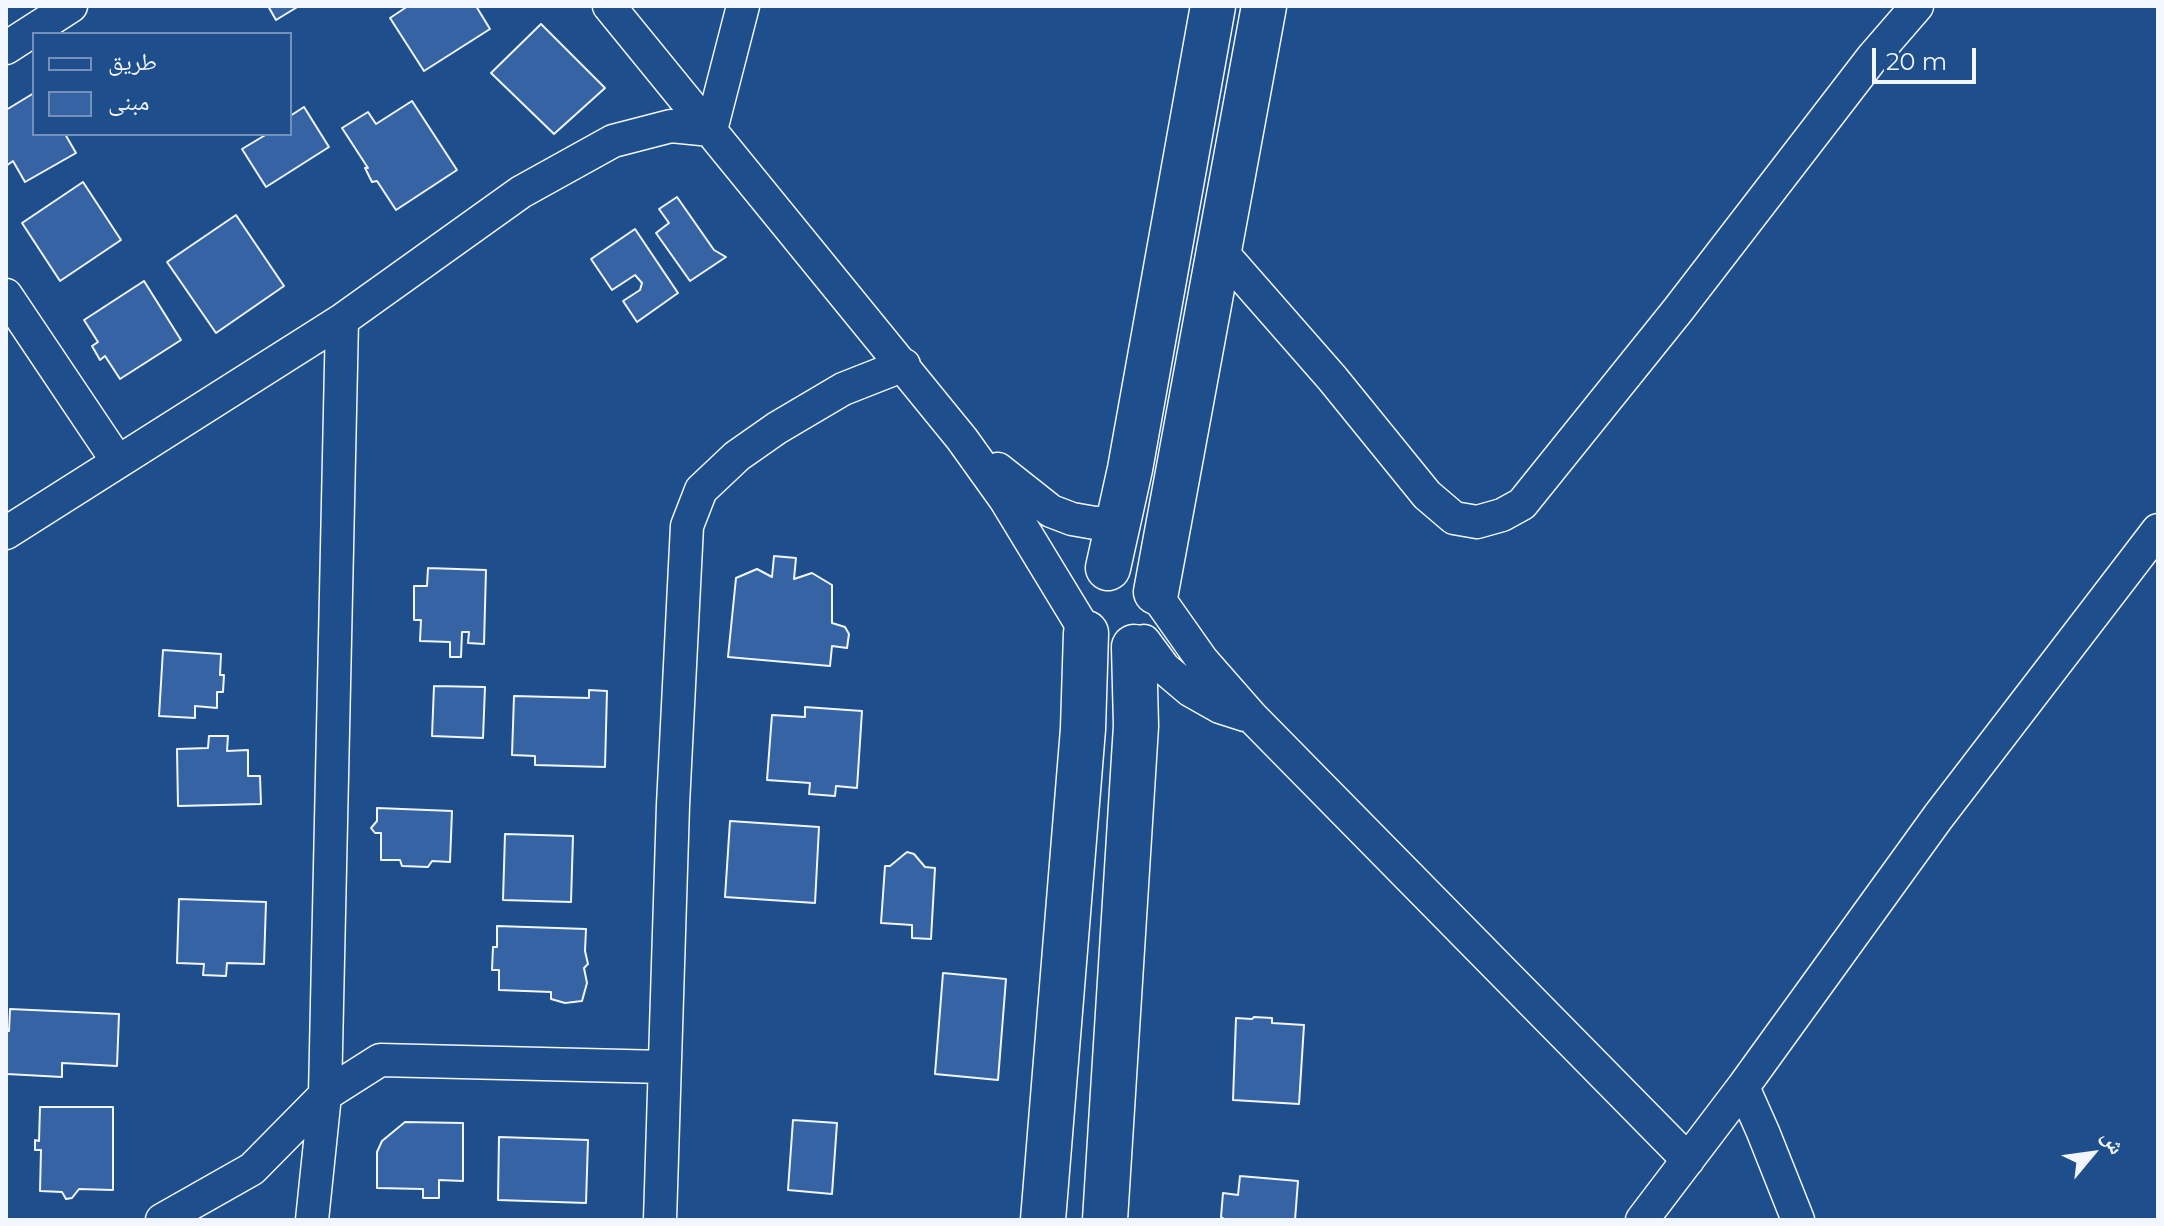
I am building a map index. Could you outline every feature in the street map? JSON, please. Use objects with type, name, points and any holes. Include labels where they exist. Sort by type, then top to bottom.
[{"type":"main road","points":[[1108,568],[1133,454],[1213,6]]},
{"type":"main road","points":[[1084,629],[1103,645],[1123,649],[1139,644],[1154,629],[1160,614],[1158,595],[1218,248],[1264,6]]},
{"type":"main road","points":[[1043,1220],[1083,729],[1084,629],[1078,611],[1079,596],[1095,574],[1108,568],[1131,568],[1151,581],[1158,595]]},
{"type":"main road","points":[[1105,1220],[1139,644]]},
{"type":"street","points":[[6,48],[71,6]]},
{"type":"street","points":[[609,6],[962,439],[1005,499],[1084,629]]},
{"type":"street","points":[[711,130],[743,6]]},
{"type":"street","points":[[1218,248],[1332,378],[1427,495],[1454,518],[1477,522],[1502,515],[1522,504],[1678,310],[1872,58],[1917,6]]},
{"type":"street","points":[[6,533],[342,320],[521,192],[613,141],[671,126],[711,130]]},
{"type":"street","points":[[6,295],[118,462]]},
{"type":"street","points":[[312,1220],[325,1095],[342,320]]},
{"type":"street","points":[[660,1220],[687,526],[701,490],[737,456],[843,389],[904,365]]},
{"type":"street","points":[[962,439],[1031,498],[1051,511],[1095,523],[1118,522]]},
{"type":"street","points":[[1642,1220],[1743,1087],[1938,817],[2158,530]]},
{"type":"street","points":[[1158,595],[1202,660],[1252,717],[1688,1160]]},
{"type":"street","points":[[1139,644],[1190,690],[1220,707],[1252,717]]},
{"type":"street","points":[[162,1220],[252,1169],[325,1095],[380,1060],[664,1067]]},
{"type":"street","points":[[1743,1087],[1798,1220]]},
{"type":"building","points":[[268,6],[299,6],[276,20]]},
{"type":"building","points":[[408,6],[476,6],[490,29],[424,71],[390,18]]},
{"type":"building","points":[[541,24],[605,88],[554,134],[491,73]]},
{"type":"building","points":[[32,94],[32,136],[66,136],[76,153],[25,182],[13,161],[6,166],[6,110]]},
{"type":"building","points":[[412,101],[457,170],[396,210],[377,181],[372,182],[365,168],[368,168],[342,128],[368,112],[376,124]]},
{"type":"building","points":[[304,107],[329,147],[266,187],[242,149],[264,136],[292,136],[292,115]]},
{"type":"building","points":[[83,182],[121,240],[60,281],[22,223]]},
{"type":"building","points":[[677,197],[714,250],[726,257],[690,281],[656,233],[669,223],[659,209]]},
{"type":"building","points":[[236,215],[284,286],[216,333],[167,262]]},
{"type":"building","points":[[635,229],[678,293],[637,322],[623,301],[640,290],[642,283],[635,275],[612,290],[591,259]]},
{"type":"building","points":[[144,281],[181,340],[120,379],[105,356],[100,360],[92,346],[98,342],[84,320]]},
{"type":"building","points":[[774,556],[796,558],[794,579],[812,573],[832,585],[832,623],[845,627],[849,634],[847,648],[832,646],[830,666],[728,657],[736,578],[757,569],[772,577]]},
{"type":"building","points":[[428,568],[486,570],[484,644],[468,643],[469,632],[462,632],[461,657],[450,657],[450,642],[420,641],[421,620],[414,620],[414,586],[427,586]]},
{"type":"building","points":[[163,650],[221,654],[223,692],[217,692],[217,708],[195,706],[195,718],[159,716]]},
{"type":"building","points":[[434,686],[485,687],[483,738],[432,736]]},
{"type":"building","points":[[589,690],[607,691],[605,767],[535,765],[535,756],[512,755],[514,696],[589,698]]},
{"type":"building","points":[[805,707],[862,711],[857,788],[836,786],[835,796],[809,794],[810,783],[767,780],[772,715],[805,717]]},
{"type":"building","points":[[209,736],[228,736],[227,751],[248,750],[248,776],[260,776],[261,804],[178,806],[177,749],[208,748]]},
{"type":"building","points":[[377,808],[452,811],[450,862],[432,861],[428,867],[402,866],[400,860],[381,860],[381,833],[375,833],[371,828],[377,821]]},
{"type":"building","points":[[730,821],[819,827],[815,903],[725,897]]},
{"type":"building","points":[[505,834],[573,836],[571,902],[503,900]]},
{"type":"building","points":[[907,852],[914,854],[925,867],[935,868],[931,939],[912,938],[912,925],[881,923],[885,866],[890,866]]},
{"type":"building","points":[[179,899],[266,902],[264,964],[227,963],[226,976],[203,975],[204,964],[177,963]]},
{"type":"building","points":[[497,926],[586,929],[588,964],[584,968],[587,983],[582,1001],[565,1003],[551,999],[551,992],[499,990],[499,970],[492,970]]},
{"type":"building","points":[[943,973],[1006,979],[998,1080],[935,1074]]},
{"type":"building","points":[[10,1009],[119,1014],[117,1066],[62,1063],[62,1077],[7,1074],[6,1031],[9,1031]]},
{"type":"building","points":[[1236,1018],[1272,1018],[1272,1023],[1304,1025],[1299,1104],[1233,1100]]},
{"type":"building","points":[[40,1107],[113,1107],[113,1190],[79,1189],[72,1198],[66,1199],[62,1192],[40,1191],[41,1150],[35,1150],[35,1140],[39,1141]]},
{"type":"building","points":[[793,1120],[837,1123],[832,1194],[788,1190]]},
{"type":"building","points":[[405,1122],[463,1123],[463,1181],[439,1180],[439,1198],[423,1198],[423,1189],[377,1188],[377,1152],[382,1141]]},
{"type":"building","points":[[499,1137],[588,1140],[586,1203],[498,1200]]},
{"type":"building","points":[[1240,1176],[1298,1181],[1295,1220],[1226,1220],[1221,1217],[1223,1193],[1238,1195]]}]
